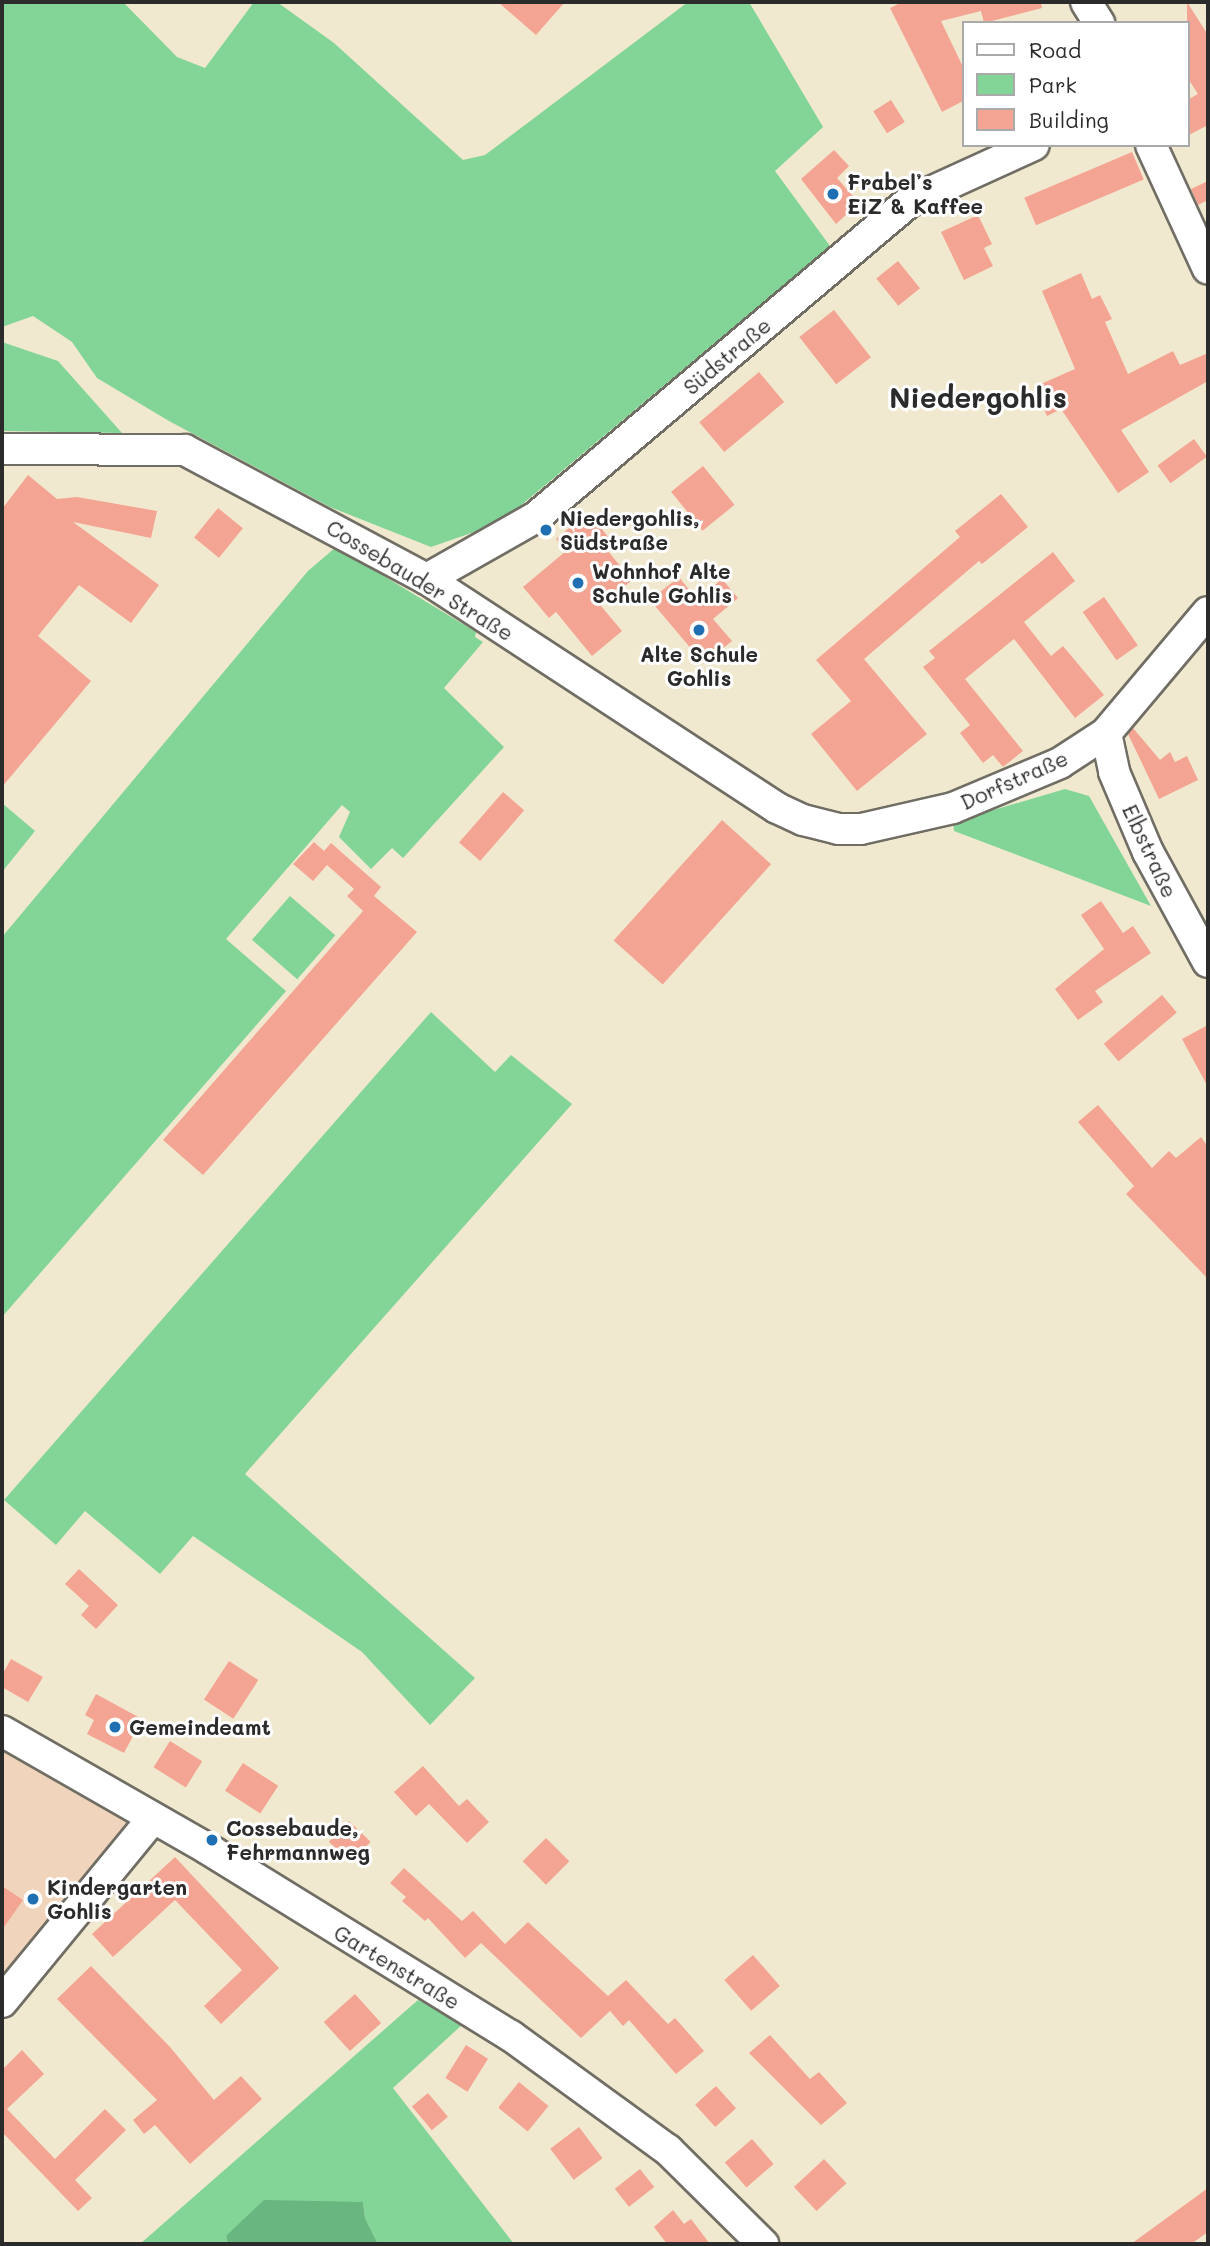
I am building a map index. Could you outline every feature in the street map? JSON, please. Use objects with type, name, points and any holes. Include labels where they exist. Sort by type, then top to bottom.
[{"type":"street","points":[[1086,2],[1098,21]]},
{"type":"street","name":"Südstraße","points":[[426,579],[536,517],[909,202],[1030,147]]},
{"type":"street","points":[[1152,147],[1208,269]]},
{"type":"street","name":"Cossebauder Straße","points":[[2,449],[185,450],[426,579],[803,820]]},
{"type":"street","name":"Dorfstraße","points":[[803,820],[861,829],[953,808],[1060,763],[1106,733],[1208,612]]},
{"type":"street","name":"Elbstraße","points":[[1106,733],[1114,772],[1147,852],[1208,962]]},
{"type":"street","name":"Gartenstraße","points":[[2,1731],[153,1818],[511,2036],[668,2150],[763,2244]]},
{"type":"street","points":[[2,2002],[153,1818]]},
{"type":"shaded area","name":"Kindergarten Gohlis","points":[[2,1746],[128,1820],[2,1978]]},
{"type":"green space","points":[[2,2],[123,2],[177,57],[205,68],[254,2],[277,2],[334,43],[463,160],[485,155],[688,2],[749,2],[823,127],[775,171],[830,246],[500,523],[431,547],[330,507],[169,421],[97,378],[72,342],[33,316],[2,327]]},
{"type":"green space","points":[[2,342],[58,361],[122,433],[2,431]]},
{"type":"green space","points":[[336,547],[476,632],[475,637],[483,642],[444,688],[504,747],[403,858],[392,848],[371,869],[339,837],[350,812],[342,805],[226,939],[286,991],[2,1317],[2,937],[308,571]]},
{"type":"green space","points":[[1065,789],[1089,796],[1151,906],[954,831],[953,822]]},
{"type":"green space","points":[[2,803],[35,831],[2,872]]},
{"type":"green space","points":[[290,896],[335,935],[297,979],[252,940]]},
{"type":"green space","points":[[431,1012],[495,1072],[511,1055],[572,1104],[245,1474],[475,1678],[430,1725],[362,1652],[193,1536],[160,1574],[85,1511],[56,1545],[4,1500]]},
{"type":"green space","points":[[418,2000],[463,2024],[393,2088],[514,2244],[378,2244],[365,2218],[363,2202],[325,2205],[226,2236],[228,2244],[140,2244]]},
{"type":"green space","points":[[264,2200],[363,2202],[365,2218],[378,2244],[228,2244],[226,2236]]},
{"type":"building","points":[[498,2],[565,2],[536,35]]},
{"type":"building","points":[[902,2],[1041,2],[1042,8],[992,21],[984,21],[981,11],[941,21],[962,65],[962,102],[942,112],[890,8]]},
{"type":"building","points":[[1187,2],[1208,35],[1208,125],[1189,135],[1189,99],[1198,94],[1189,80]]},
{"type":"building","points":[[891,100],[905,122],[887,133],[873,111]]},
{"type":"building","name":"Frabel’s EiZ & Kaffee","points":[[834,150],[849,166],[837,178],[859,203],[836,224],[801,179]]},
{"type":"building","points":[[1132,152],[1144,180],[1036,225],[1024,198]]},
{"type":"building","points":[[1208,181],[1208,200],[1198,205],[1191,189]]},
{"type":"building","points":[[978,215],[992,244],[984,248],[993,266],[964,280],[941,232]]},
{"type":"building","points":[[898,261],[920,288],[898,306],[876,279]]},
{"type":"building","points":[[1081,273],[1092,299],[1100,295],[1112,319],[1105,322],[1128,374],[1173,351],[1180,365],[1208,353],[1208,381],[1121,430],[1149,472],[1118,493],[1061,409],[1047,416],[1034,387],[1075,369],[1042,291]]},
{"type":"building","points":[[834,310],[871,357],[836,384],[799,337]]},
{"type":"building","points":[[759,372],[784,402],[724,452],[699,422]]},
{"type":"building","points":[[1194,439],[1207,457],[1171,483],[1158,465]]},
{"type":"building","points":[[703,466],[734,505],[703,531],[671,492]]},
{"type":"building","points":[[28,475],[57,499],[77,497],[157,511],[151,538],[73,522],[159,585],[131,623],[79,585],[38,636],[91,681],[2,787],[2,509]]},
{"type":"building","points":[[1001,494],[1028,527],[982,564],[979,561],[864,659],[927,734],[857,791],[811,734],[851,701],[816,660],[960,537],[955,531]]},
{"type":"building","points":[[218,508],[243,528],[219,558],[194,538]]},
{"type":"building","name":"Wohnhof Alte Schule Gohlis","points":[[588,512],[614,544],[607,550],[632,580],[601,606],[622,631],[592,656],[556,612],[549,618],[523,587],[566,551],[556,539]]},
{"type":"building","points":[[1053,552],[1075,581],[1024,622],[1051,656],[1063,646],[1104,695],[1075,718],[1014,639],[965,679],[1023,751],[1003,767],[993,755],[983,763],[960,733],[970,725],[923,667],[935,658],[929,651]]},
{"type":"building","name":"Alte Schule Gohlis","points":[[679,577],[697,600],[722,579],[738,598],[713,619],[732,641],[704,664],[650,600]]},
{"type":"building","points":[[1104,597],[1138,645],[1117,660],[1083,612]]},
{"type":"building","points":[[1133,728],[1160,760],[1170,752],[1175,762],[1187,756],[1198,780],[1159,799],[1128,734]]},
{"type":"building","points":[[503,792],[524,810],[480,861],[459,843]]},
{"type":"building","points":[[722,820],[771,864],[663,985],[614,940]]},
{"type":"building","points":[[314,842],[324,851],[331,843],[381,887],[374,896],[417,932],[203,1175],[163,1140],[363,911],[347,896],[354,889],[327,865],[313,881],[293,864]]},
{"type":"building","points":[[1101,901],[1123,933],[1133,926],[1151,953],[1095,991],[1103,1002],[1078,1020],[1055,989],[1104,949],[1081,915]]},
{"type":"building","points":[[1162,995],[1177,1013],[1119,1061],[1104,1044]]},
{"type":"building","points":[[1208,1025],[1208,1087],[1182,1039]]},
{"type":"building","points":[[1098,1105],[1152,1168],[1169,1151],[1176,1158],[1201,1137],[1208,1147],[1208,1279],[1126,1194],[1134,1186],[1078,1122]]},
{"type":"building","points":[[79,1569],[118,1605],[96,1629],[81,1615],[89,1606],[65,1584]]},
{"type":"building","points":[[11,1659],[43,1677],[28,1702],[2,1687],[2,1675]]},
{"type":"building","points":[[229,1661],[258,1680],[233,1719],[204,1700]]},
{"type":"building","name":"Gemeindeamt","points":[[96,1694],[142,1719],[124,1753],[87,1734],[94,1720],[85,1715]]},
{"type":"building","points":[[170,1741],[202,1761],[186,1787],[154,1767]]},
{"type":"building","points":[[243,1763],[278,1786],[260,1814],[225,1791]]},
{"type":"building","points":[[423,1766],[459,1806],[467,1799],[489,1822],[467,1843],[429,1804],[416,1816],[394,1792]]},
{"type":"building","points":[[349,1821],[371,1842],[350,1863],[329,1842]]},
{"type":"building","points":[[546,1838],[569,1861],[546,1885],[523,1861]]},
{"type":"building","points":[[175,1857],[279,1968],[221,2024],[204,2006],[242,1970],[175,1900],[113,1957],[92,1934]]},
{"type":"building","points":[[404,1868],[462,1921],[473,1911],[505,1944],[528,1922],[608,1996],[626,1980],[668,2024],[675,2018],[704,2051],[676,2074],[629,2020],[623,2026],[610,2011],[581,2038],[481,1943],[465,1958],[428,1918],[425,1921],[402,1901],[406,1897],[390,1883]]},
{"type":"building","points":[[2,1886],[23,1900],[2,1930]]},
{"type":"building","points":[[753,1955],[780,1986],[751,2011],[724,1980]]},
{"type":"building","points":[[91,1966],[170,2047],[214,2100],[241,2076],[262,2099],[190,2164],[155,2125],[144,2134],[133,2120],[157,2100],[57,1999]]},
{"type":"building","points":[[355,1994],[381,2023],[350,2051],[324,2022]]},
{"type":"building","points":[[770,2035],[810,2079],[819,2072],[847,2103],[821,2125],[749,2053]]},
{"type":"building","points":[[466,2045],[488,2059],[467,2092],[445,2078]]},
{"type":"building","points":[[22,2050],[44,2074],[7,2109],[55,2159],[105,2109],[126,2130],[75,2180],[92,2198],[78,2211],[2,2132],[2,2070]]},
{"type":"building","points":[[519,2082],[549,2106],[528,2132],[498,2108]]},
{"type":"building","points":[[716,2086],[736,2108],[715,2127],[695,2105]]},
{"type":"building","points":[[428,2093],[448,2117],[432,2130],[412,2106]]},
{"type":"building","points":[[579,2127],[602,2158],[574,2180],[550,2149]]},
{"type":"building","points":[[752,2139],[774,2164],[746,2188],[725,2163]]},
{"type":"building","points":[[824,2159],[847,2183],[817,2211],[794,2187]]},
{"type":"building","points":[[640,2169],[654,2187],[629,2207],[615,2189]]},
{"type":"building","points":[[1208,2188],[1208,2232],[1191,2244],[1131,2244]]},
{"type":"building","points":[[673,2210],[684,2224],[691,2219],[710,2244],[667,2244],[654,2227]]},
{"type":"place","name":"Frabel’s EiZ & Kaffee","points":[[833,194]]},
{"type":"place","name":"Niedergohlis, Südstraße","points":[[546,530]]},
{"type":"place","name":"Wohnhof Alte Schule Gohlis","points":[[578,583]]},
{"type":"place","name":"Alte Schule Gohlis","points":[[699,630]]},
{"type":"place","name":"Gemeindeamt","points":[[115,1727]]},
{"type":"place","name":"Cossebaude, Fehrmannweg","points":[[212,1840]]},
{"type":"place","name":"Kindergarten Gohlis","points":[[33,1899]]},
{"type":"district","name":"Niedergohlis","points":[[978,397]]}]
